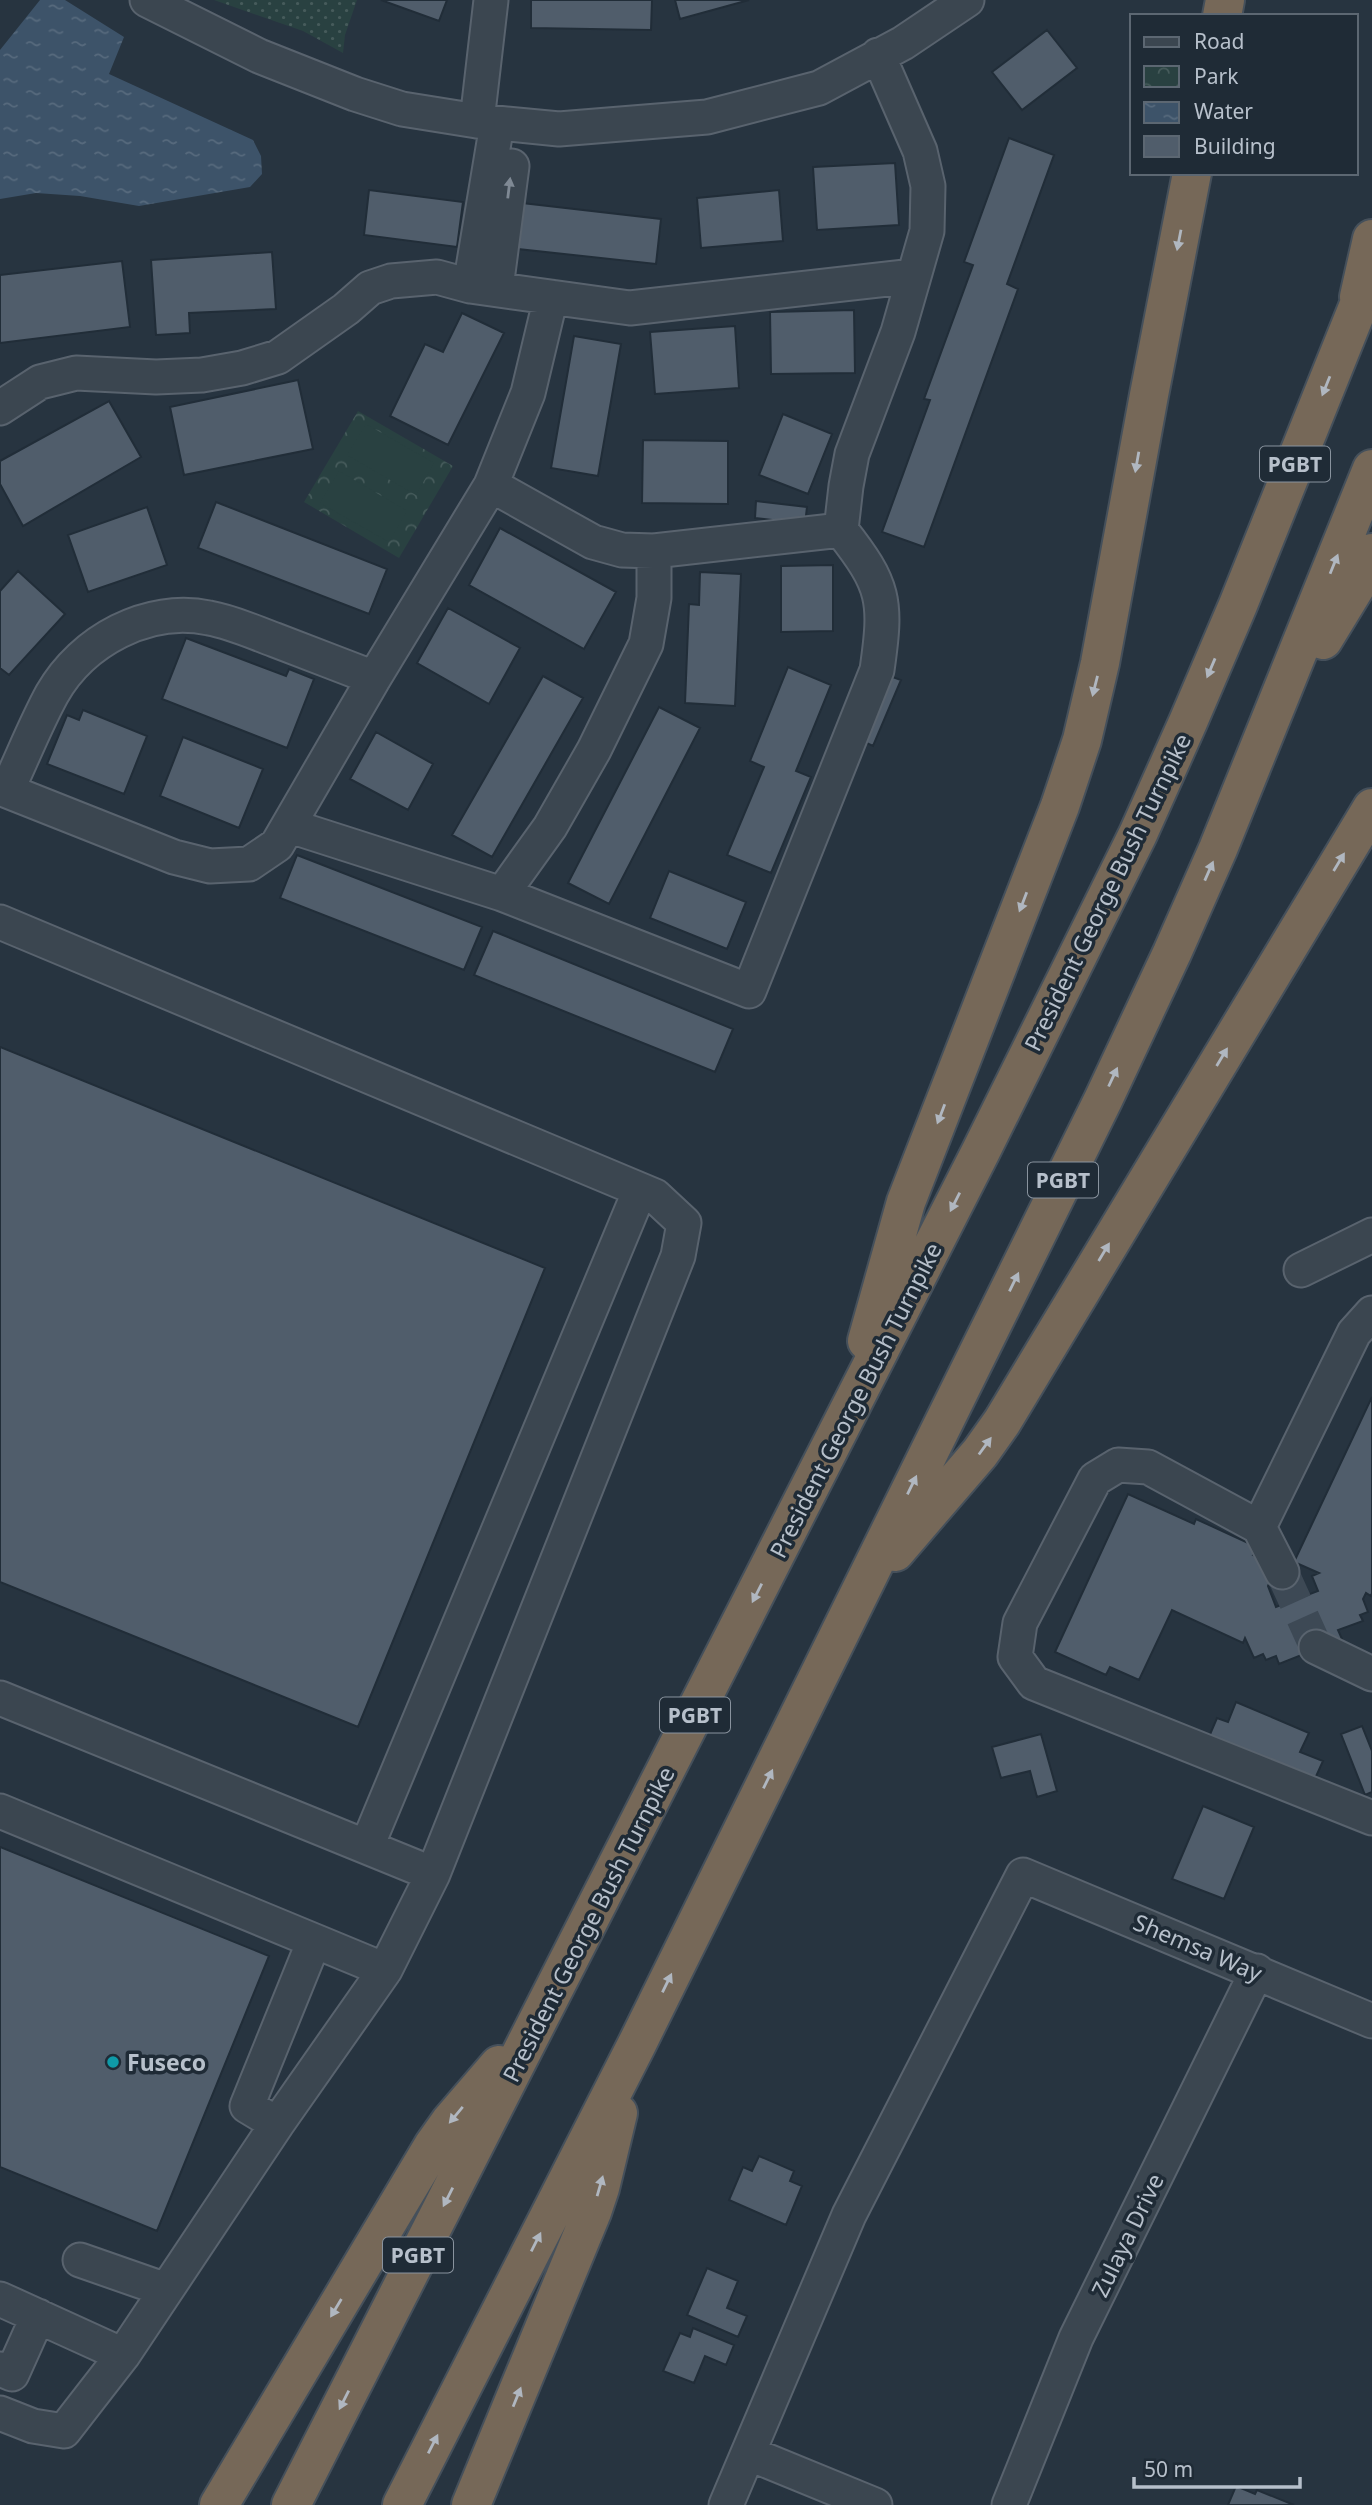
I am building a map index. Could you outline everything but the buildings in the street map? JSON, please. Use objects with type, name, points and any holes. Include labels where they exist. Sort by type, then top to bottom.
[{"type":"highway","points":[[843,1423],[906,1202],[1060,806],[1082,740],[1100,663],[1192,175]]},
{"type":"highway","points":[[1352,322],[1372,239]]},
{"type":"highway","name":"President George Bush Turnpike","points":[[290,2505],[993,1127],[1158,790],[1238,605],[1372,272]]},
{"type":"highway","name":"PGBT","points":[[402,2505],[637,2044],[1161,978],[1218,849],[1372,469]]},
{"type":"highway","points":[[1262,741],[1356,586],[1372,553]]},
{"type":"highway","points":[[849,1612],[874,1576],[980,1453],[1002,1422],[1372,808]]},
{"type":"highway","points":[[219,2505],[433,2146],[546,2006]]},
{"type":"highway","points":[[471,2505],[592,2212],[637,2044]]},
{"type":"street","points":[[148,0],[259,56],[355,94],[402,109],[497,124],[559,129],[707,117],[819,88],[902,43],[967,0]]},
{"type":"street","points":[[483,287],[497,124],[491,0]]},
{"type":"street","points":[[290,826],[502,894],[749,991],[877,670],[883,627],[880,592],[867,562],[841,530],[852,454],[898,332],[928,231],[928,186],[920,151],[878,55]]},
{"type":"street","points":[[0,408],[40,382],[76,373],[156,377],[202,375],[278,357],[346,309],[370,288],[391,281],[437,277],[483,287],[630,309],[914,276]]},
{"type":"street","points":[[374,678],[236,625],[209,618],[184,615],[136,624],[97,644],[66,675],[52,693],[3,789],[174,857],[210,866],[249,864],[277,845],[491,485],[527,393],[551,298]]},
{"type":"street","points":[[491,485],[593,542],[622,550],[654,551],[841,530]]},
{"type":"street","points":[[502,894],[550,827],[594,750],[646,643],[654,598],[654,551]]},
{"type":"street","points":[[0,922],[654,1196],[684,1223],[678,1256],[433,1874],[385,1970],[277,2124],[123,2356],[64,2431],[33,2426],[0,2413]]},
{"type":"street","points":[[367,1846],[640,1190]]},
{"type":"street","points":[[1301,1270],[1372,1235]]},
{"type":"street","points":[[1259,1527],[1354,1334],[1372,1313]]},
{"type":"street","points":[[1282,1572],[1259,1527],[1148,1466],[1118,1465],[1095,1479],[1020,1623],[1015,1657],[1034,1683],[1372,1818]]},
{"type":"street","points":[[1315,1647],[1372,1674]]},
{"type":"street","points":[[0,1698],[433,1874]]},
{"type":"street","points":[[0,1811],[385,1970]]},
{"type":"street","name":"Shemsa Way","points":[[748,2452],[849,2216],[1023,1875],[1372,2021]]},
{"type":"street","points":[[277,2124],[247,2106],[314,1941]]},
{"type":"street","name":"Zulaya Drive","points":[[1009,2505],[1076,2338],[1257,1971]]},
{"type":"street","points":[[80,2260],[166,2290]]},
{"type":"street","points":[[0,2299],[123,2356]]},
{"type":"street","points":[[0,2369],[12,2374],[38,2316]]},
{"type":"street","points":[[726,2505],[748,2452],[875,2505]]},
{"type":"green space","points":[[214,0],[357,0],[345,35],[343,53],[303,31]]},
{"type":"green space","points":[[358,411],[453,466],[399,558],[304,502]]},
{"type":"green space","points":[[366,424],[434,463],[416,495],[347,455]]},
{"type":"green space","points":[[339,471],[407,511],[389,542],[320,503]]},
{"type":"water","points":[[40,0],[65,0],[124,37],[109,74],[253,140],[261,156],[262,174],[250,187],[139,206],[80,196],[36,193],[0,199],[0,50]]},
{"type":"tunnel","points":[[1282,1572],[1316,1647]]},
{"type":"place","name":"Fuseco","points":[[113,2062]]}]
